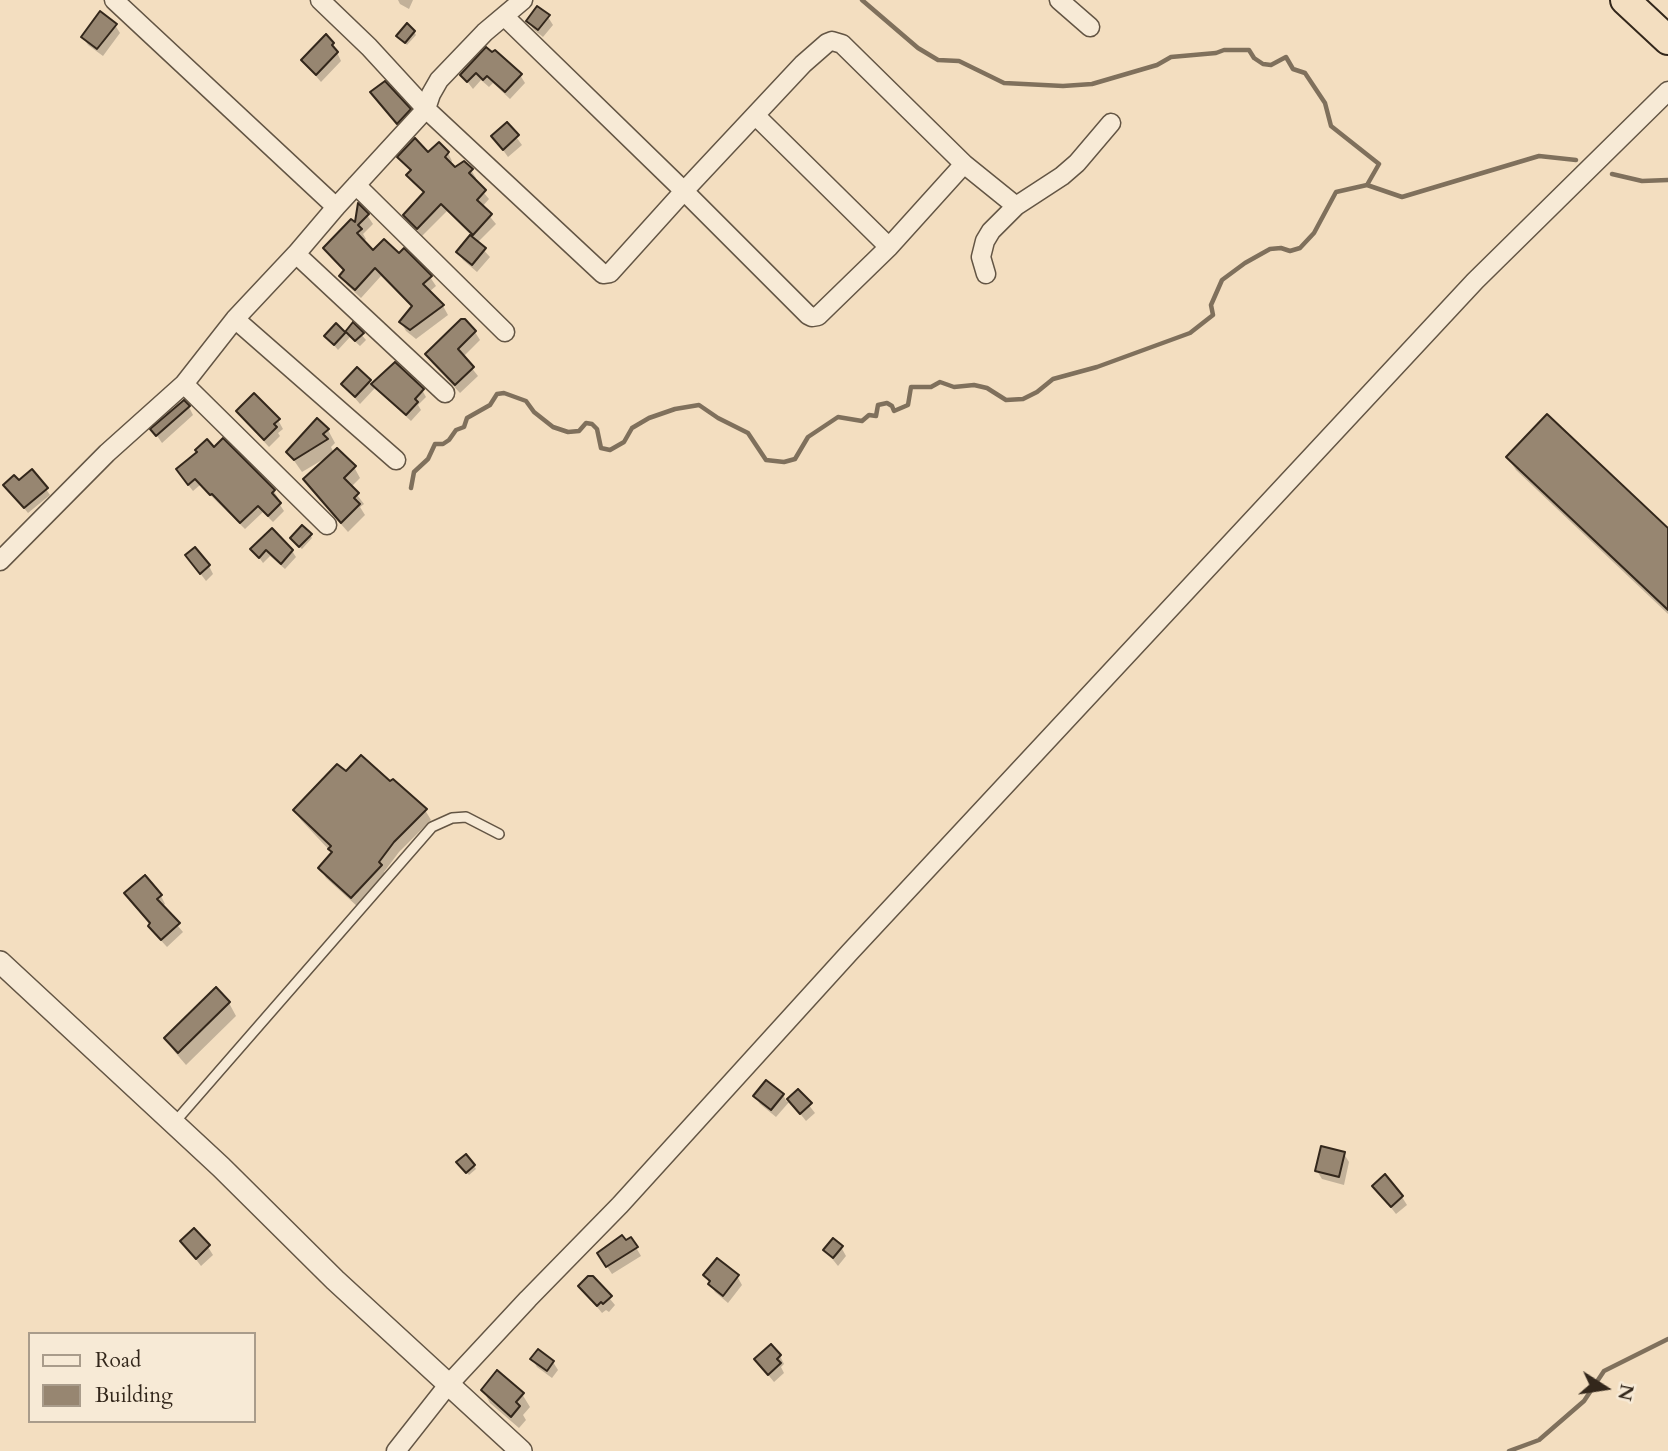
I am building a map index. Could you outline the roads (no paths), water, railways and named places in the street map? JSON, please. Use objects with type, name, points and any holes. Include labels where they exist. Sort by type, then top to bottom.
[{"type":"highway","points":[[1625,0],[1668,40]]},
{"type":"street","points":[[114,0],[336,207]]},
{"type":"street","points":[[320,0],[369,47],[426,110],[603,274],[610,273],[803,64],[827,43],[842,44],[964,164],[1016,206]]},
{"type":"street","points":[[0,561],[107,453],[184,384],[235,319],[426,110],[431,93],[439,80],[485,32],[523,0]]},
{"type":"street","points":[[1059,0],[1090,27]]},
{"type":"street","points":[[505,17],[808,316],[818,316],[889,247],[964,164]]},
{"type":"street","points":[[396,1451],[449,1385],[528,1299],[620,1205],[850,952],[1475,281],[1668,91]]},
{"type":"street","points":[[756,116],[889,247]]},
{"type":"street","points":[[986,274],[981,257],[991,231],[1016,206],[1069,170],[1111,123]]},
{"type":"street","points":[[356,185],[505,332]]},
{"type":"street","points":[[296,254],[445,393]]},
{"type":"street","points":[[235,319],[396,460]]},
{"type":"street","points":[[184,384],[327,525]]},
{"type":"street","points":[[0,962],[174,1123],[335,1280],[522,1451]]},
{"type":"lane","points":[[174,1123],[432,827],[452,818],[466,817],[499,834]]},
{"type":"waterway","points":[[862,0],[918,48],[938,60],[959,61],[1004,83],[1063,86],[1092,84],[1157,65],[1171,57],[1224,50],[1249,50],[1254,58],[1263,64],[1271,65],[1286,57],[1293,69],[1305,73],[1325,103],[1331,126],[1379,164],[1367,185]]},
{"type":"waterway","points":[[411,488],[414,472],[428,459],[435,444],[443,444],[449,440],[456,430],[464,427],[467,418],[490,405],[497,394],[504,393],[526,401],[534,412],[553,427],[568,432],[579,431],[586,423],[592,424],[597,429],[601,448],[610,450],[624,442],[632,428],[649,418],[675,409],[699,405],[748,433],[766,460],[784,462],[795,459],[808,437],[838,417],[862,421],[869,415],[876,416],[878,405],[887,403],[894,411],[908,405],[911,387],[931,387],[940,382],[954,387],[974,385],[987,388],[1006,400],[1023,399],[1053,379],[1097,367],[1190,333],[1213,315],[1211,305],[1222,280],[1270,249],[1290,251],[1300,248],[1314,233],[1336,192],[1367,185],[1402,197],[1539,156],[1576,160]]},
{"type":"waterway","points":[[1612,174],[1642,181],[1668,180]]},
{"type":"waterway","points":[[1509,1451],[1539,1440],[1584,1401],[1604,1371],[1668,1339]]}]
